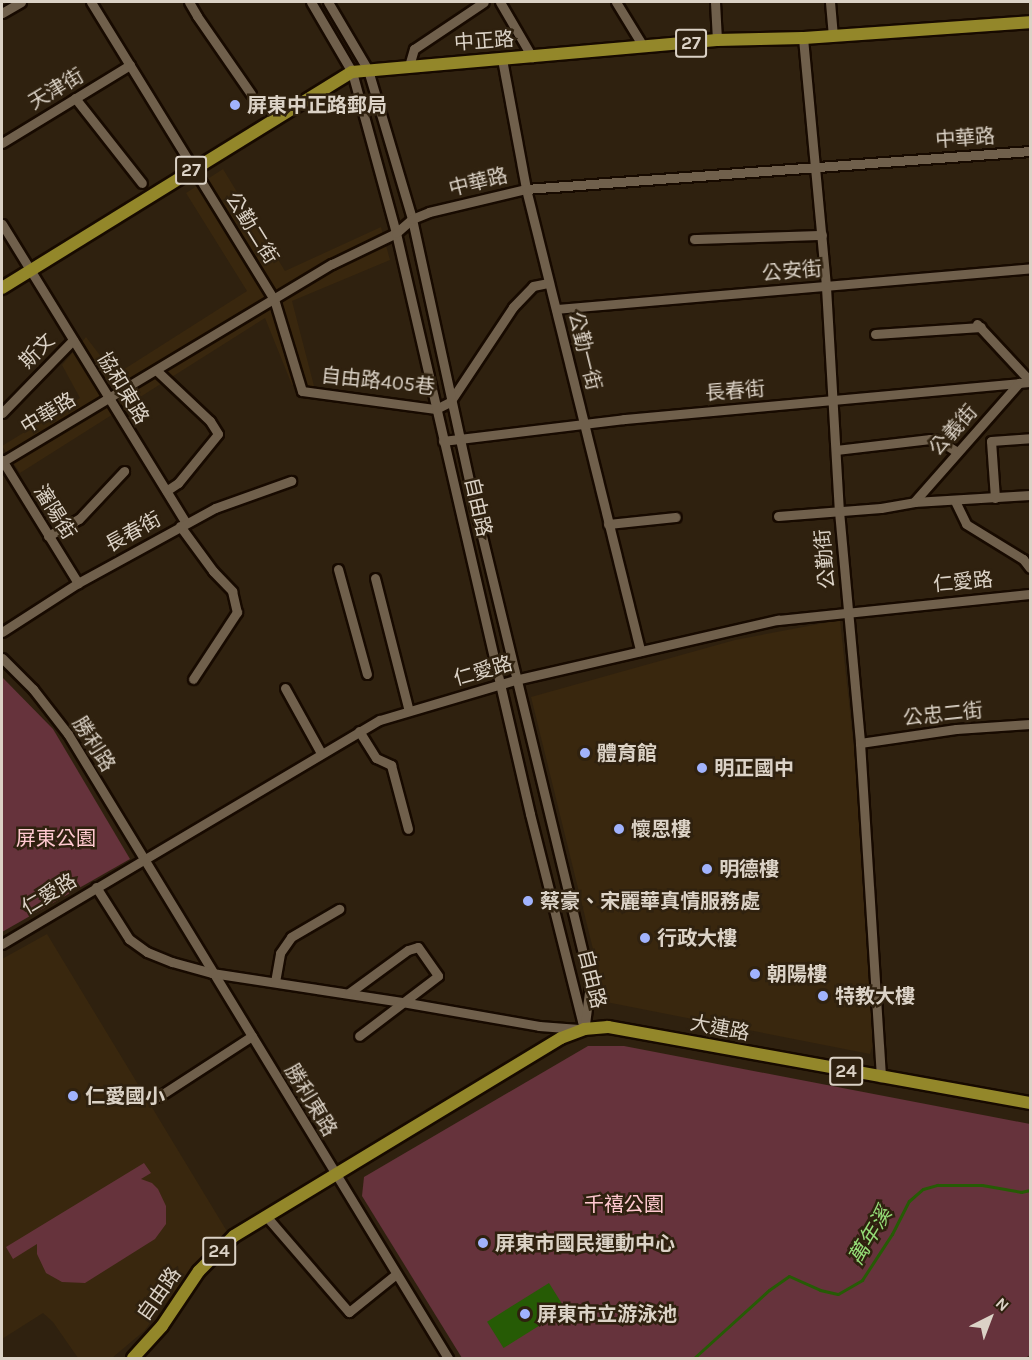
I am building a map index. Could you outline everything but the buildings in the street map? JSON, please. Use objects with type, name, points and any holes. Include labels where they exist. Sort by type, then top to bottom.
[{"type":"main road","name":"中正路","points":[[2,288],[352,72],[717,40],[803,38],[1030,22]]},
{"type":"main road","name":"大連路","points":[[584,1029],[608,1027],[1030,1103]]},
{"type":"main road","name":"自由路","points":[[133,1359],[162,1326],[199,1271],[234,1236],[561,1038],[584,1029]]},
{"type":"street","points":[[2,13],[21,2]]},
{"type":"street","name":"公勤二街","points":[[91,2],[274,299],[302,391]]},
{"type":"street","points":[[189,2],[251,94]]},
{"type":"street","name":"自由路","points":[[311,2],[352,72],[396,233],[443,441],[584,1029]]},
{"type":"street","name":"自由路","points":[[328,2],[368,70],[412,219],[450,402],[515,680],[590,984],[584,1029]]},
{"type":"street","points":[[409,66],[414,49],[484,2]]},
{"type":"street","points":[[500,2],[532,57]]},
{"type":"street","points":[[616,2],[643,46]]},
{"type":"street","points":[[715,2],[717,40]]},
{"type":"street","points":[[830,2],[833,36]]},
{"type":"street","name":"公勤街","points":[[803,38],[826,287],[839,511],[860,743],[881,1077]]},
{"type":"street","name":"公勤一街","points":[[502,59],[526,189],[640,651]]},
{"type":"street","name":"天津街","points":[[2,143],[130,65]]},
{"type":"street","points":[[75,98],[142,183]]},
{"type":"street","name":"中華路","points":[[2,461],[332,264],[396,233],[412,219],[429,212],[526,189],[1030,151]]},
{"type":"street","name":"協和東路","points":[[2,224],[107,399],[166,491],[183,525],[213,571],[232,591],[237,612],[193,679]]},
{"type":"street","points":[[694,239],[822,235]]},
{"type":"street","name":"公安街","points":[[556,309],[1030,268]]},
{"type":"street","points":[[450,402],[513,308],[533,286],[549,283]]},
{"type":"street","points":[[875,334],[978,324],[1030,381]]},
{"type":"street","name":"斯文","points":[[2,413],[73,340]]},
{"type":"street","points":[[156,370],[210,421],[218,434],[178,483],[166,491]]},
{"type":"street","name":"長春街","points":[[443,441],[459,437],[584,423],[1030,381]]},
{"type":"street","name":"公義街","points":[[914,502],[1019,383]]},
{"type":"street","name":"自由路405巷","points":[[302,391],[436,409],[450,402]]},
{"type":"street","points":[[995,498],[991,441],[1030,438]]},
{"type":"street","points":[[836,450],[930,439],[938,440],[957,452]]},
{"type":"street","name":"瀋陽街","points":[[2,461],[78,583]]},
{"type":"street","points":[[48,536],[79,519],[124,471]]},
{"type":"street","name":"長春街","points":[[2,632],[78,583],[214,508],[291,481]]},
{"type":"street","points":[[778,516],[881,508],[914,502],[1030,495]]},
{"type":"street","points":[[955,501],[966,524],[1023,559],[1030,568]]},
{"type":"street","points":[[608,524],[676,517]]},
{"type":"street","points":[[338,569],[367,674]]},
{"type":"street","points":[[375,578],[409,711]]},
{"type":"street","name":"仁愛路","points":[[2,944],[359,731],[409,711],[515,680],[778,620],[847,611],[1030,594]]},
{"type":"street","name":"勝利路","points":[[2,658],[33,689],[64,728],[143,859]]},
{"type":"street","points":[[285,688],[321,753]]},
{"type":"street","name":"公忠二街","points":[[860,743],[956,729],[1030,724]]},
{"type":"street","points":[[359,731],[376,758],[391,765],[408,829]]},
{"type":"street","name":"勝利東路","points":[[143,859],[448,1359]]},
{"type":"street","points":[[96,887],[129,939],[155,955],[212,973]]},
{"type":"street","points":[[275,982],[280,953],[291,937],[339,909]]},
{"type":"street","points":[[349,993],[408,950],[418,947],[438,976],[359,1036]]},
{"type":"street","name":"大連路","points":[[212,973],[349,993],[539,1026],[584,1029]]},
{"type":"street","points":[[158,1097],[252,1036]]},
{"type":"street","points":[[266,1216],[349,1312],[396,1275]]},
{"type":"shaded area","points":[[223,169],[285,271],[381,227],[390,260],[292,301],[314,386],[292,385],[265,318],[20,473],[2,446],[80,398],[62,365],[86,337],[115,375],[247,291],[186,193]]},
{"type":"shaded area","name":"明正國中","points":[[840,620],[864,840],[871,943],[873,1044],[870,1054],[606,1002],[531,697],[735,640]]},
{"type":"shaded area","name":"仁愛國小","points":[[47,934],[228,1233],[189,1273],[144,1331],[112,1358],[78,1358],[53,1322],[43,1313],[2,1339],[2,959]]},
{"type":"shaded area","name":"屏東市立游泳池","points":[[549,1283],[565,1309],[504,1348],[487,1322]]},
{"type":"green space","name":"屏東公園","points":[[2,677],[53,729],[130,859],[2,932]]},
{"type":"green space","name":"千禧公園","points":[[588,1046],[624,1046],[1030,1124],[1030,1355],[1025,1358],[462,1358],[362,1196],[364,1177]]},
{"type":"green space","points":[[144,1163],[151,1173],[141,1179],[152,1183],[158,1189],[166,1206],[166,1224],[155,1239],[85,1283],[62,1282],[46,1273],[37,1254],[37,1244],[13,1259],[6,1247]]},
{"type":"waterway","name":"萬年溪","points":[[694,1358],[769,1290],[789,1276],[820,1290],[838,1294],[862,1280],[892,1234],[909,1201],[923,1189],[937,1185],[982,1185],[1021,1192],[1030,1190]]},
{"type":"place","name":"屏東中正路郵局","points":[[235,105]]},
{"type":"place","name":"體育館","points":[[585,753]]},
{"type":"place","name":"明正國中","points":[[702,768]]},
{"type":"place","name":"懷恩樓","points":[[619,829]]},
{"type":"place","name":"明德樓","points":[[707,869]]},
{"type":"place","name":"蔡豪、宋麗華真情服務處","points":[[528,901]]},
{"type":"place","name":"行政大樓","points":[[645,938]]},
{"type":"place","name":"朝陽樓","points":[[755,974]]},
{"type":"place","name":"特教大樓","points":[[823,996]]},
{"type":"place","name":"仁愛國小","points":[[73,1096]]},
{"type":"place","name":"屏東市國民運動中心","points":[[483,1243]]},
{"type":"place","name":"屏東市立游泳池","points":[[525,1314]]}]
